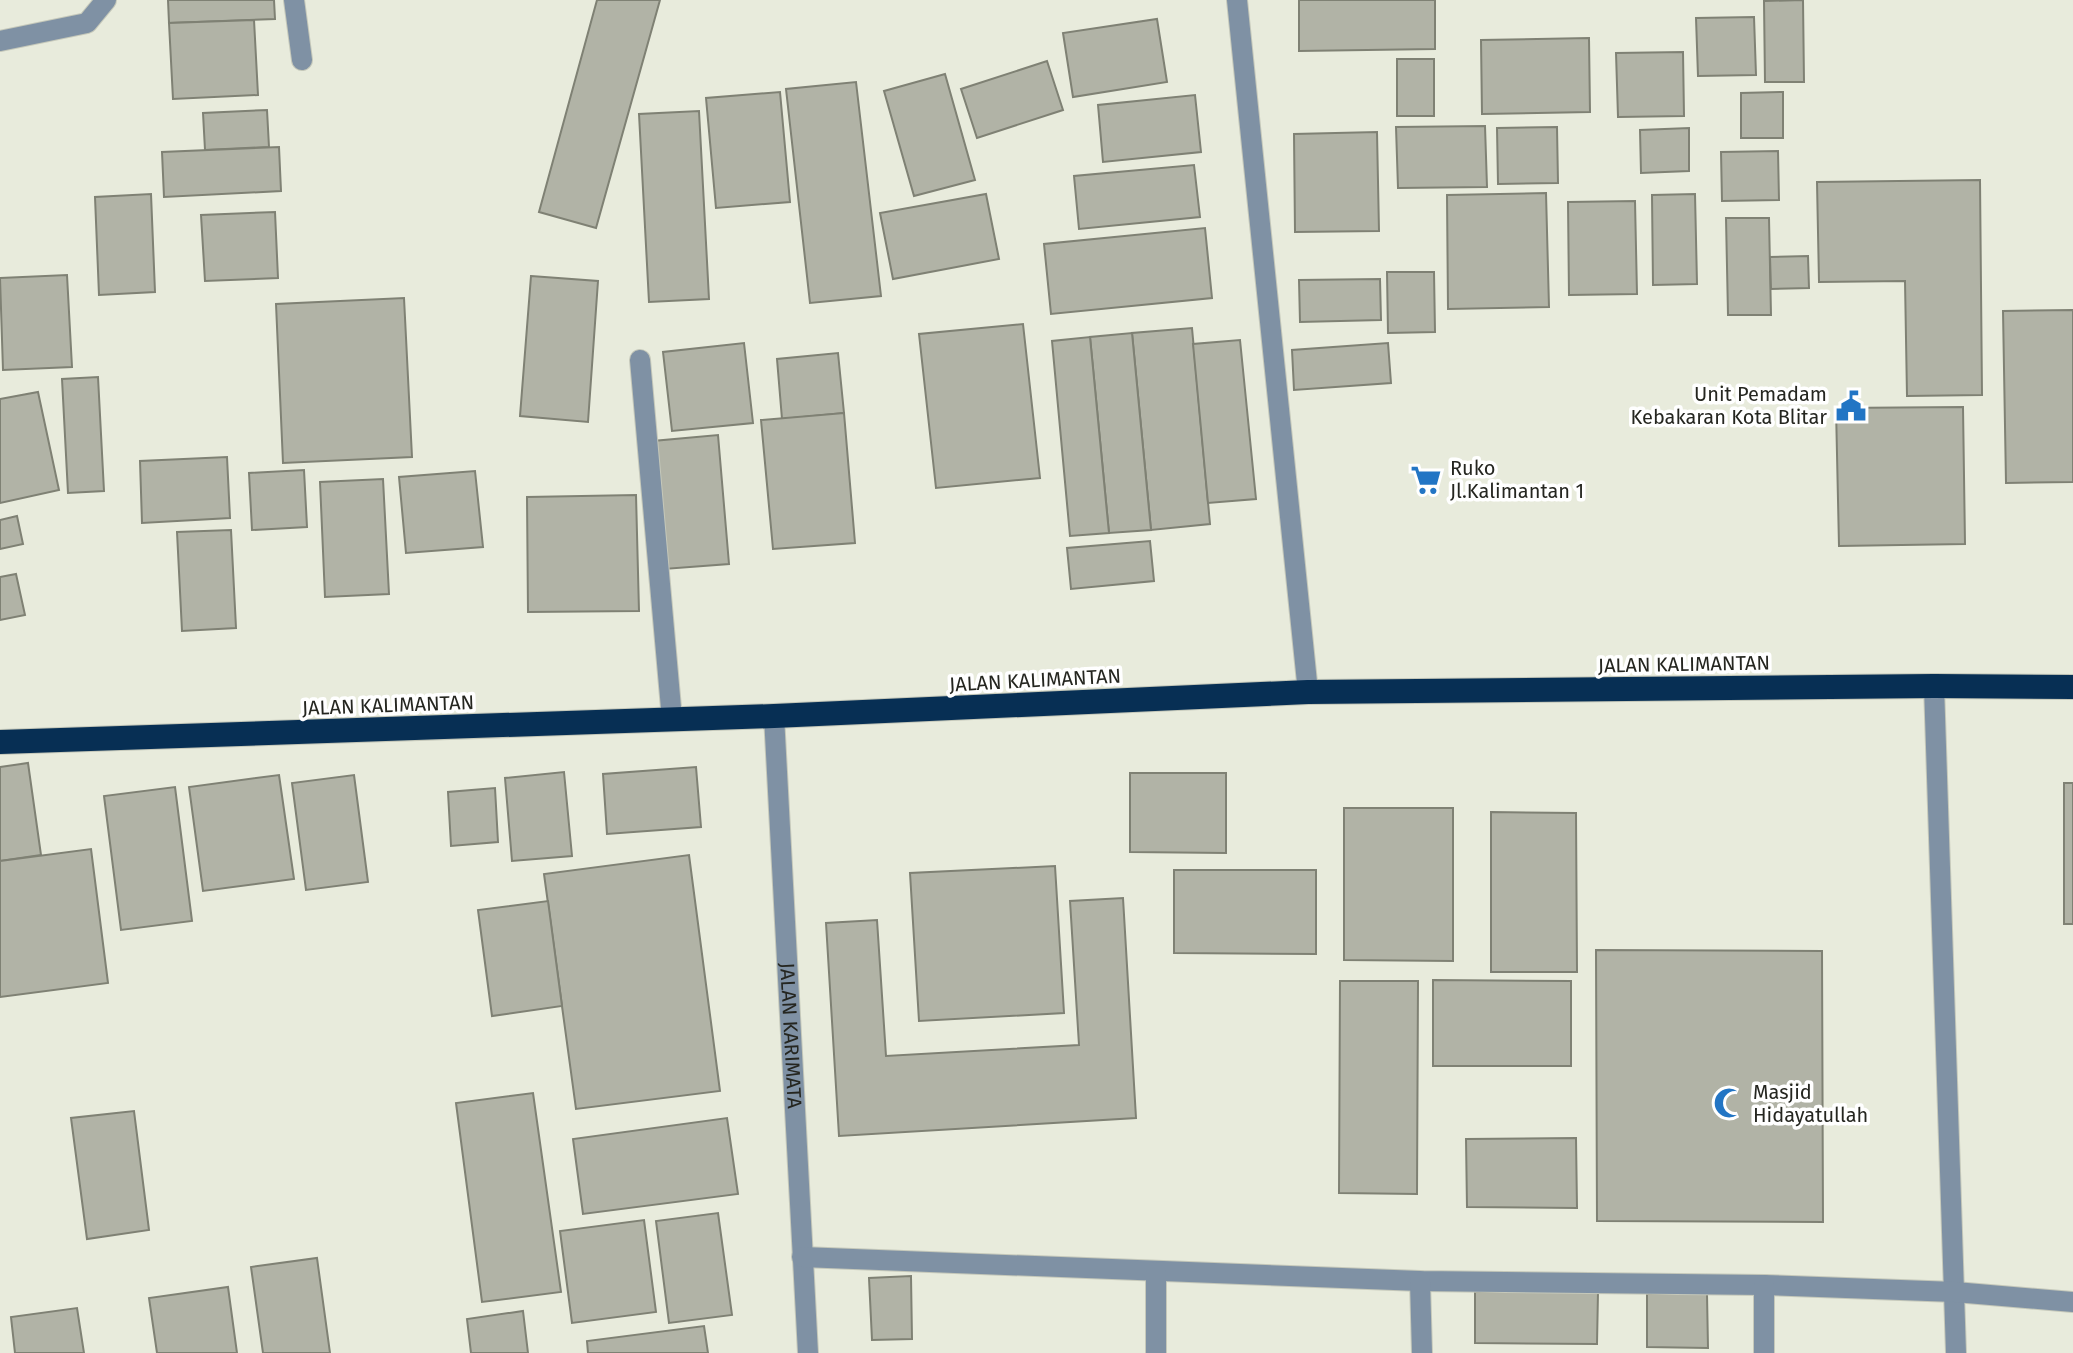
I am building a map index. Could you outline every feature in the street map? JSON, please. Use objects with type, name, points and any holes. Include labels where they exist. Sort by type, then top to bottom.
[{"type":"highway","name":"JALAN KALIMANTAN","points":[[0,742],[774,716],[1308,692],[2073,687]]},
{"type":"street","points":[[0,41],[87,23],[106,0]]},
{"type":"street","points":[[294,0],[302,60]]},
{"type":"street","points":[[1237,0],[1308,692]]},
{"type":"street","points":[[640,360],[672,719]]},
{"type":"street","points":[[1934,686],[1956,1353]]},
{"type":"street","name":"JALAN KARIMATA","points":[[774,716],[808,1353]]},
{"type":"street","points":[[802,1257],[1420,1281],[1764,1285],[1955,1292],[2073,1302]]},
{"type":"street","points":[[1156,1272],[1156,1353]]},
{"type":"street","points":[[1420,1281],[1422,1353]]},
{"type":"street","points":[[1764,1285],[1764,1353]]},
{"type":"building","points":[[168,0],[274,0],[275,19],[169,23]]},
{"type":"building","points":[[597,0],[660,0],[596,228],[539,212]]},
{"type":"building","points":[[1299,0],[1435,0],[1435,49],[1299,51]]},
{"type":"building","points":[[1803,0],[1804,82],[1765,82],[1764,1]]},
{"type":"building","points":[[1754,17],[1756,75],[1698,76],[1696,18]]},
{"type":"building","points":[[1157,19],[1167,82],[1073,97],[1063,33]]},
{"type":"building","points":[[254,20],[258,95],[173,99],[169,23]]},
{"type":"building","points":[[1589,38],[1590,112],[1482,114],[1481,40]]},
{"type":"building","points":[[1683,52],[1684,116],[1618,117],[1616,53]]},
{"type":"building","points":[[1397,59],[1434,59],[1434,116],[1397,116]]},
{"type":"building","points":[[1047,61],[1063,110],[977,138],[961,89]]},
{"type":"building","points":[[945,74],[975,180],[914,196],[884,91]]},
{"type":"building","points":[[856,82],[881,296],[810,303],[786,89]]},
{"type":"building","points":[[780,92],[790,202],[716,208],[706,98]]},
{"type":"building","points":[[1783,92],[1783,138],[1741,138],[1741,93]]},
{"type":"building","points":[[1195,95],[1201,152],[1103,162],[1098,105]]},
{"type":"building","points":[[267,110],[269,147],[205,150],[203,113]]},
{"type":"building","points":[[699,111],[709,299],[649,302],[639,114]]},
{"type":"building","points":[[1485,126],[1487,187],[1398,188],[1396,127]]},
{"type":"building","points":[[1557,127],[1558,183],[1498,184],[1497,128]]},
{"type":"building","points":[[1689,128],[1689,171],[1641,173],[1640,130]]},
{"type":"building","points":[[1377,132],[1379,231],[1295,232],[1294,134]]},
{"type":"building","points":[[279,147],[281,191],[164,197],[162,152]]},
{"type":"building","points":[[1778,151],[1779,200],[1722,201],[1721,152]]},
{"type":"building","points":[[1194,165],[1200,217],[1079,229],[1074,176]]},
{"type":"building","points":[[1980,180],[1982,395],[1907,396],[1905,281],[1819,282],[1817,182]]},
{"type":"building","points":[[1546,193],[1549,307],[1448,309],[1447,195]]},
{"type":"building","points":[[151,194],[155,292],[99,295],[95,197]]},
{"type":"building","points":[[986,194],[999,259],[893,279],[880,213]]},
{"type":"building","points":[[1695,194],[1697,284],[1653,285],[1652,195]]},
{"type":"building","points":[[1635,201],[1637,294],[1569,295],[1568,202]]},
{"type":"building","points":[[275,212],[278,278],[205,281],[201,215]]},
{"type":"building","points":[[1726,218],[1769,218],[1771,315],[1728,315]]},
{"type":"building","points":[[1205,228],[1212,298],[1051,314],[1044,244]]},
{"type":"building","points":[[1808,256],[1809,288],[1771,289],[1770,257]]},
{"type":"building","points":[[1387,272],[1434,272],[1435,332],[1388,333]]},
{"type":"building","points":[[67,275],[72,367],[3,370],[0,278]]},
{"type":"building","points":[[531,276],[598,281],[588,422],[520,416]]},
{"type":"building","points":[[1380,279],[1381,320],[1300,322],[1299,280]]},
{"type":"building","points":[[404,298],[412,457],[283,463],[276,304]]},
{"type":"building","points":[[2073,310],[2073,482],[2006,483],[2003,311]]},
{"type":"building","points":[[1023,324],[1040,478],[936,488],[919,334]]},
{"type":"building","points":[[1192,328],[1210,524],[1151,530],[1132,333]]},
{"type":"building","points":[[1132,333],[1151,530],[1109,533],[1090,337]]},
{"type":"building","points":[[1090,337],[1109,533],[1070,536],[1052,341]]},
{"type":"building","points":[[1240,340],[1256,499],[1208,503],[1193,344]]},
{"type":"building","points":[[744,343],[753,423],[672,431],[663,352]]},
{"type":"building","points":[[1388,343],[1391,383],[1294,390],[1292,350]]},
{"type":"building","points":[[838,353],[844,413],[782,419],[777,359]]},
{"type":"building","points":[[98,377],[104,491],[68,493],[62,379]]},
{"type":"building","points":[[38,392],[59,490],[0,503],[0,399]]},
{"type":"building","points":[[1963,407],[1965,544],[1839,546],[1836,408]]},
{"type":"building","points":[[844,413],[855,543],[773,549],[761,420]]},
{"type":"building","points":[[718,435],[729,564],[664,569],[653,441]]},
{"type":"building","points":[[227,457],[230,518],[142,523],[140,461]]},
{"type":"building","points":[[304,470],[307,527],[252,530],[249,473]]},
{"type":"building","points":[[475,471],[483,547],[406,553],[399,477]]},
{"type":"building","points":[[383,479],[389,594],[325,597],[320,482]]},
{"type":"building","points":[[636,495],[639,611],[528,612],[527,497]]},
{"type":"building","points":[[17,516],[23,544],[0,549],[0,520]]},
{"type":"building","points":[[231,530],[236,628],[182,631],[177,532]]},
{"type":"building","points":[[1150,541],[1154,581],[1071,589],[1067,548]]},
{"type":"building","points":[[16,574],[25,615],[0,620],[0,577]]},
{"type":"building","points":[[28,763],[41,855],[0,861],[0,767]]},
{"type":"building","points":[[696,767],[701,827],[607,834],[603,774]]},
{"type":"building","points":[[564,772],[572,856],[512,861],[505,778]]},
{"type":"building","points":[[1130,773],[1226,773],[1226,853],[1130,852]]},
{"type":"building","points":[[279,775],[294,879],[203,891],[189,787]]},
{"type":"building","points":[[354,775],[368,882],[306,890],[292,783]]},
{"type":"building","points":[[2064,783],[2073,783],[2073,924],[2064,924]]},
{"type":"building","points":[[175,787],[192,921],[121,930],[104,796]]},
{"type":"building","points":[[495,788],[498,842],[451,846],[448,792]]},
{"type":"building","points":[[1344,808],[1453,808],[1453,961],[1344,960]]},
{"type":"building","points":[[1491,812],[1576,813],[1577,972],[1491,972]]},
{"type":"building","points":[[91,849],[108,983],[0,997],[0,861]]},
{"type":"building","points":[[689,855],[720,1091],[576,1109],[544,874]]},
{"type":"building","points":[[1055,866],[1064,1013],[919,1021],[910,873]]},
{"type":"building","points":[[1174,870],[1316,870],[1316,954],[1174,953]]},
{"type":"building","points":[[1123,898],[1136,1118],[839,1136],[826,923],[877,920],[886,1056],[1079,1045],[1070,901]]},
{"type":"building","points":[[548,901],[562,1006],[492,1016],[478,910]]},
{"type":"building","points":[[1596,950],[1822,951],[1823,1222],[1597,1221]]},
{"type":"building","points":[[1433,980],[1571,981],[1571,1066],[1433,1066]]},
{"type":"building","points":[[1340,981],[1418,981],[1417,1194],[1339,1193]]},
{"type":"building","points":[[533,1093],[561,1292],[482,1302],[456,1103]]},
{"type":"building","points":[[134,1111],[149,1230],[87,1239],[71,1118]]},
{"type":"building","points":[[727,1118],[738,1194],[583,1214],[573,1139]]},
{"type":"building","points":[[1576,1138],[1577,1208],[1467,1207],[1466,1139]]},
{"type":"building","points":[[718,1213],[732,1315],[669,1323],[656,1221]]},
{"type":"building","points":[[644,1220],[656,1312],[572,1323],[560,1231]]},
{"type":"building","points":[[317,1258],[330,1353],[263,1353],[251,1267]]},
{"type":"building","points":[[911,1276],[912,1339],[872,1340],[869,1278]]},
{"type":"building","points":[[228,1287],[237,1353],[157,1353],[149,1298]]},
{"type":"building","points":[[1475,1292],[1598,1292],[1597,1344],[1475,1343]]},
{"type":"building","points":[[1647,1294],[1707,1294],[1708,1348],[1647,1347]]},
{"type":"building","points":[[77,1308],[84,1353],[15,1353],[11,1317]]},
{"type":"building","points":[[523,1311],[528,1353],[471,1353],[467,1319]]},
{"type":"building","points":[[704,1326],[708,1353],[588,1353],[587,1341]]},
{"type":"place","name":"Unit Pemadam Kebakaran Kota Blitar","points":[[1851,406]]},
{"type":"place","name":"Ruko Jl.Kalimantan 1","points":[[1426,480]]},
{"type":"place","name":"Masjid Hidayatullah","points":[[1729,1103]]}]
